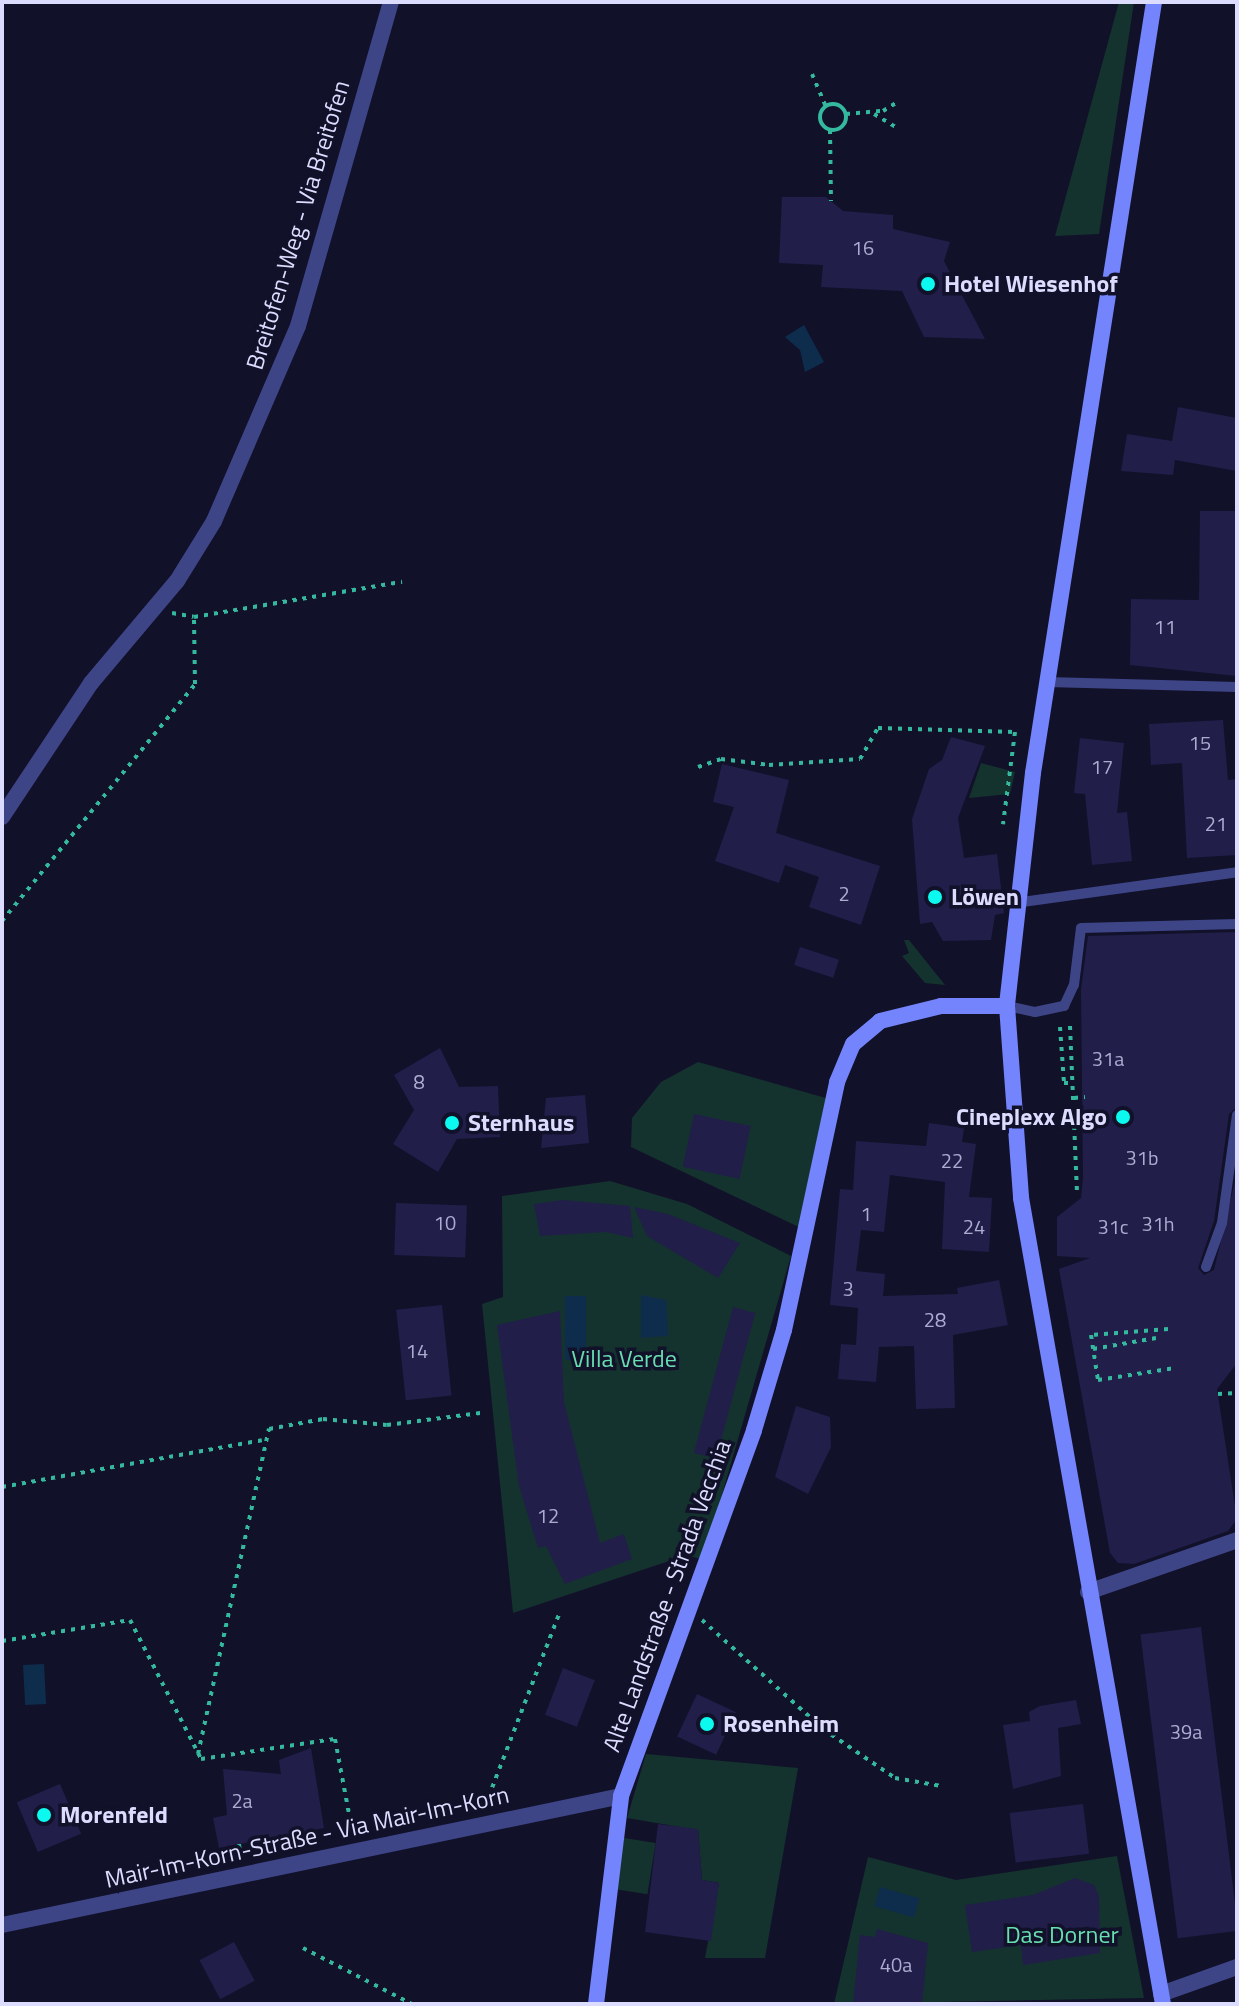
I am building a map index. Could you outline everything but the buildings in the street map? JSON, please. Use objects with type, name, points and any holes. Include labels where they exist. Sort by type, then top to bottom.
[{"type":"main road","points":[[1154,2],[1047,682],[1015,903],[1007,1006],[1021,1198],[1162,1999]]},
{"type":"main road","name":"Alte Landstraße - Strada Vecchia","points":[[596,2004],[621,1796],[689,1613],[784,1330],[837,1082],[853,1044],[880,1021],[925,1008],[1007,1006]]},
{"type":"street","name":"Breitofen-Weg - Via Breitofen","points":[[2,817],[91,683],[154,610],[214,521],[287,355],[391,2]]},
{"type":"street","points":[[1088,1592],[1237,1540]]},
{"type":"street","name":"Mair-Im-Korn-Straße - Via Mair-Im-Korn","points":[[2,1925],[621,1796]]},
{"type":"street","points":[[1162,1999],[1237,1967]]},
{"type":"lane","points":[[1047,682],[1237,687]]},
{"type":"lane","points":[[1015,903],[1237,872]]},
{"type":"lane","points":[[1007,1006],[1035,1012],[1064,1006],[1074,985],[1081,928],[1237,924]]},
{"type":"lane","points":[[1206,1267],[1222,1223],[1237,1115]]},
{"type":"path","points":[[812,74],[825,105],[819,117],[830,130],[831,201]]},
{"type":"path","points":[[846,114],[871,114],[899,101]]},
{"type":"path","points":[[825,105],[838,104],[846,114]]},
{"type":"path","points":[[830,130],[842,126],[846,114]]},
{"type":"path","points":[[871,114],[896,127]]},
{"type":"path","points":[[154,610],[194,617],[402,582]]},
{"type":"path","points":[[2,921],[195,684],[194,617]]},
{"type":"path","points":[[698,767],[721,759],[769,765],[860,759],[878,728],[1015,732],[1003,824]]},
{"type":"path","points":[[1070,1026],[1077,1195]]},
{"type":"path","points":[[1060,1027],[1064,1083],[1073,1083]]},
{"type":"path","points":[[1074,1098],[1085,1097]]},
{"type":"path","points":[[1168,1329],[1091,1335],[1098,1380],[1175,1368]]},
{"type":"path","points":[[1093,1349],[1156,1338]]},
{"type":"path","points":[[1218,1394],[1237,1393]]},
{"type":"path","points":[[2,1487],[262,1440],[289,1423],[387,1425],[480,1413]]},
{"type":"path","points":[[198,1754],[262,1440]]},
{"type":"path","points":[[471,1808],[486,1805],[560,1612]]},
{"type":"path","points":[[689,1613],[823,1729],[895,1778],[941,1786]]},
{"type":"path","points":[[2,1641],[130,1620],[198,1754]]},
{"type":"path","points":[[198,1754],[335,1739],[357,1853]]},
{"type":"path","points":[[353,1831],[367,1828]]},
{"type":"path","points":[[303,1948],[412,2004]]},
{"type":"green space","points":[[1119,2],[1134,2],[1099,234],[1055,236]]},
{"type":"green space","points":[[981,763],[1015,772],[1010,794],[969,798]]},
{"type":"green space","points":[[904,940],[909,940],[945,985],[925,983],[902,956],[909,953]]},
{"type":"green space","points":[[698,1062],[833,1100],[805,1230],[631,1147],[632,1118],[661,1082]]},
{"type":"green space","name":"Villa Verde","points":[[610,1181],[687,1204],[791,1256],[703,1560],[687,1555],[513,1613],[482,1304],[503,1297],[502,1196]]},
{"type":"green space","points":[[646,1754],[798,1768],[765,1958],[705,1958],[719,1883],[702,1880],[698,1830],[627,1818]]},
{"type":"green space","points":[[624,1838],[656,1843],[647,1894],[616,1889]]},
{"type":"green space","name":"Das Dorner","points":[[1117,1856],[1144,1998],[834,2004],[868,1857],[956,1880]]},
{"type":"water","points":[[804,325],[824,362],[805,372],[800,350],[785,337]]},
{"type":"water","points":[[641,1295],[666,1300],[668,1336],[641,1338]]},
{"type":"water","points":[[565,1296],[586,1296],[586,1360],[565,1360]]},
{"type":"water","points":[[44,1664],[46,1704],[25,1705],[23,1665]]},
{"type":"water","points":[[880,1887],[919,1898],[914,1918],[874,1906]]},
{"type":"place","name":"Hotel Wiesenhof","points":[[928,284]]},
{"type":"place","name":"Löwen","points":[[935,897]]},
{"type":"place","name":"Cineplexx Algo","points":[[1123,1117]]},
{"type":"place","name":"Sternhaus","points":[[452,1123]]},
{"type":"place","name":"Rosenheim","points":[[707,1724]]},
{"type":"place","name":"Morenfeld","points":[[44,1815]]}]
